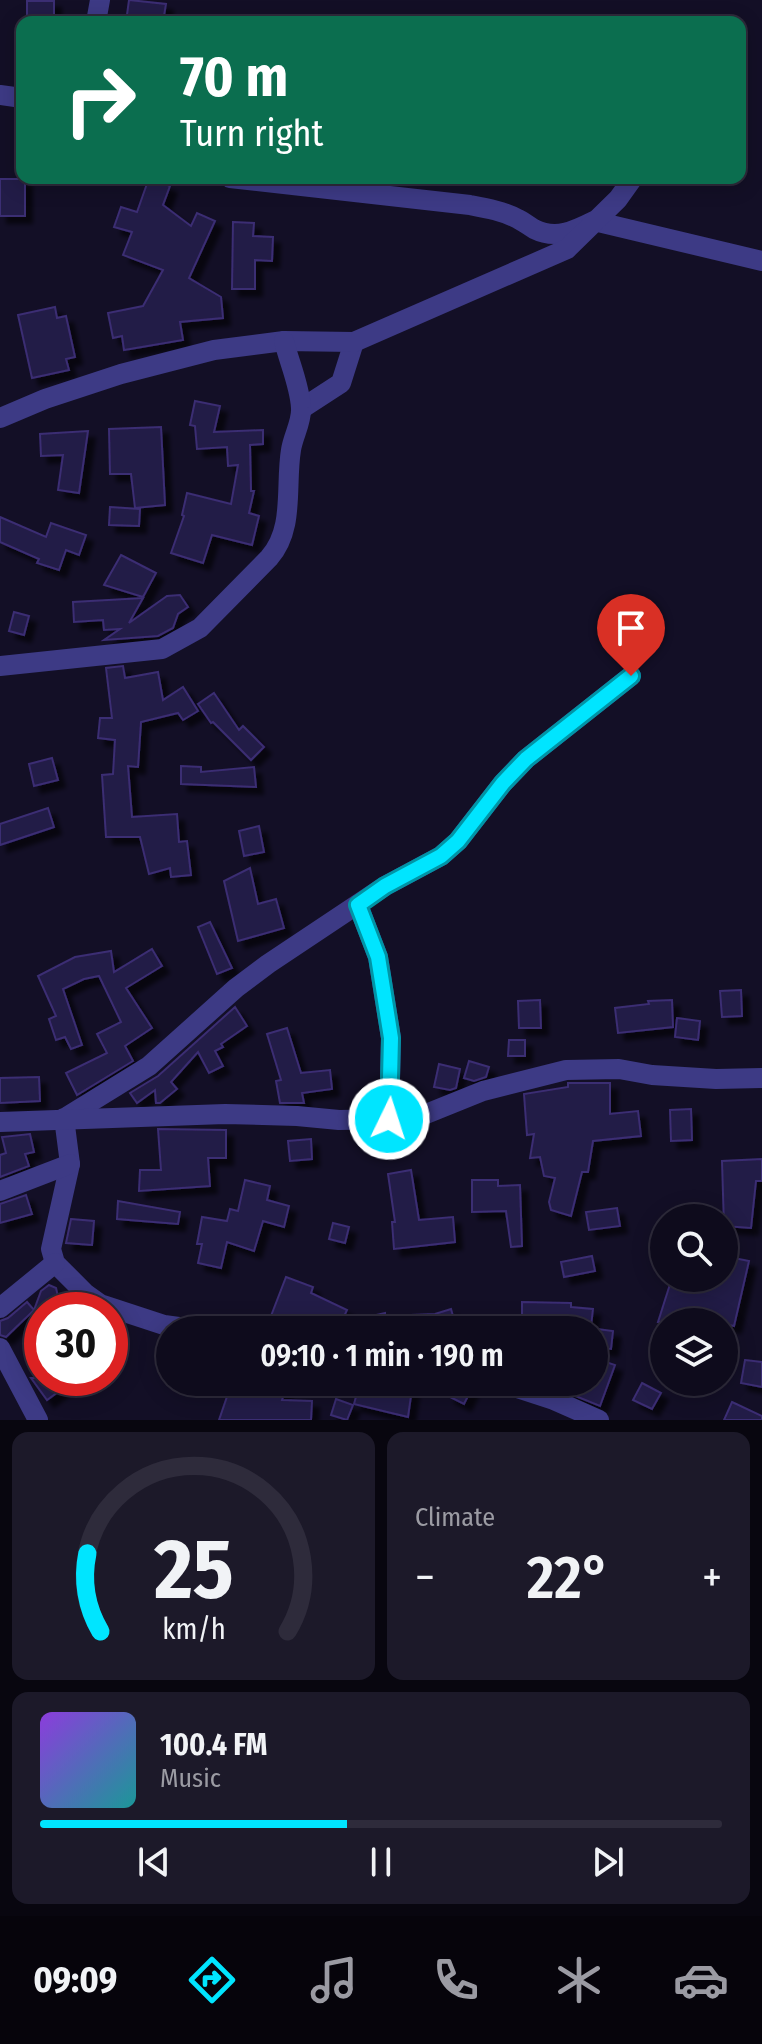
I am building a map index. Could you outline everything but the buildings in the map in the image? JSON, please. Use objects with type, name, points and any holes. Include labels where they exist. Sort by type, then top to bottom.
[{"type":"street","points":[[283,184],[470,205],[500,212],[535,230],[552,234],[570,233],[594,221],[762,261]]},
{"type":"street","points":[[0,418],[45,399],[121,374],[214,350],[284,341],[354,342],[567,249],[618,199],[629,184]]},
{"type":"street","points":[[0,666],[162,649],[200,628],[279,547],[289,490],[291,446],[301,409],[284,341]]},
{"type":"street","points":[[301,409],[341,383],[354,342]]},
{"type":"street","points":[[64,1118],[149,1066],[236,988],[458,841],[526,759],[631,676]]},
{"type":"street","points":[[358,905],[378,957],[391,1038],[389,1119]]},
{"type":"street","points":[[0,1122],[225,1114],[339,1120],[389,1119],[426,1114],[483,1091],[566,1070],[619,1069],[652,1075],[762,1078]]},
{"type":"street","points":[[64,1118],[70,1164],[51,1249],[55,1263],[100,1304],[156,1322]]},
{"type":"street","points":[[0,1191],[70,1164]]},
{"type":"street","points":[[0,1308],[55,1263]]},
{"type":"street","points":[[0,1348],[38,1420]]},
{"type":"street","points":[[542,1396],[599,1420]]},
{"type":"route","points":[[389,1119],[391,1038],[378,957],[358,905],[385,886],[441,856],[458,841],[486,803],[526,759],[631,676]]}]
